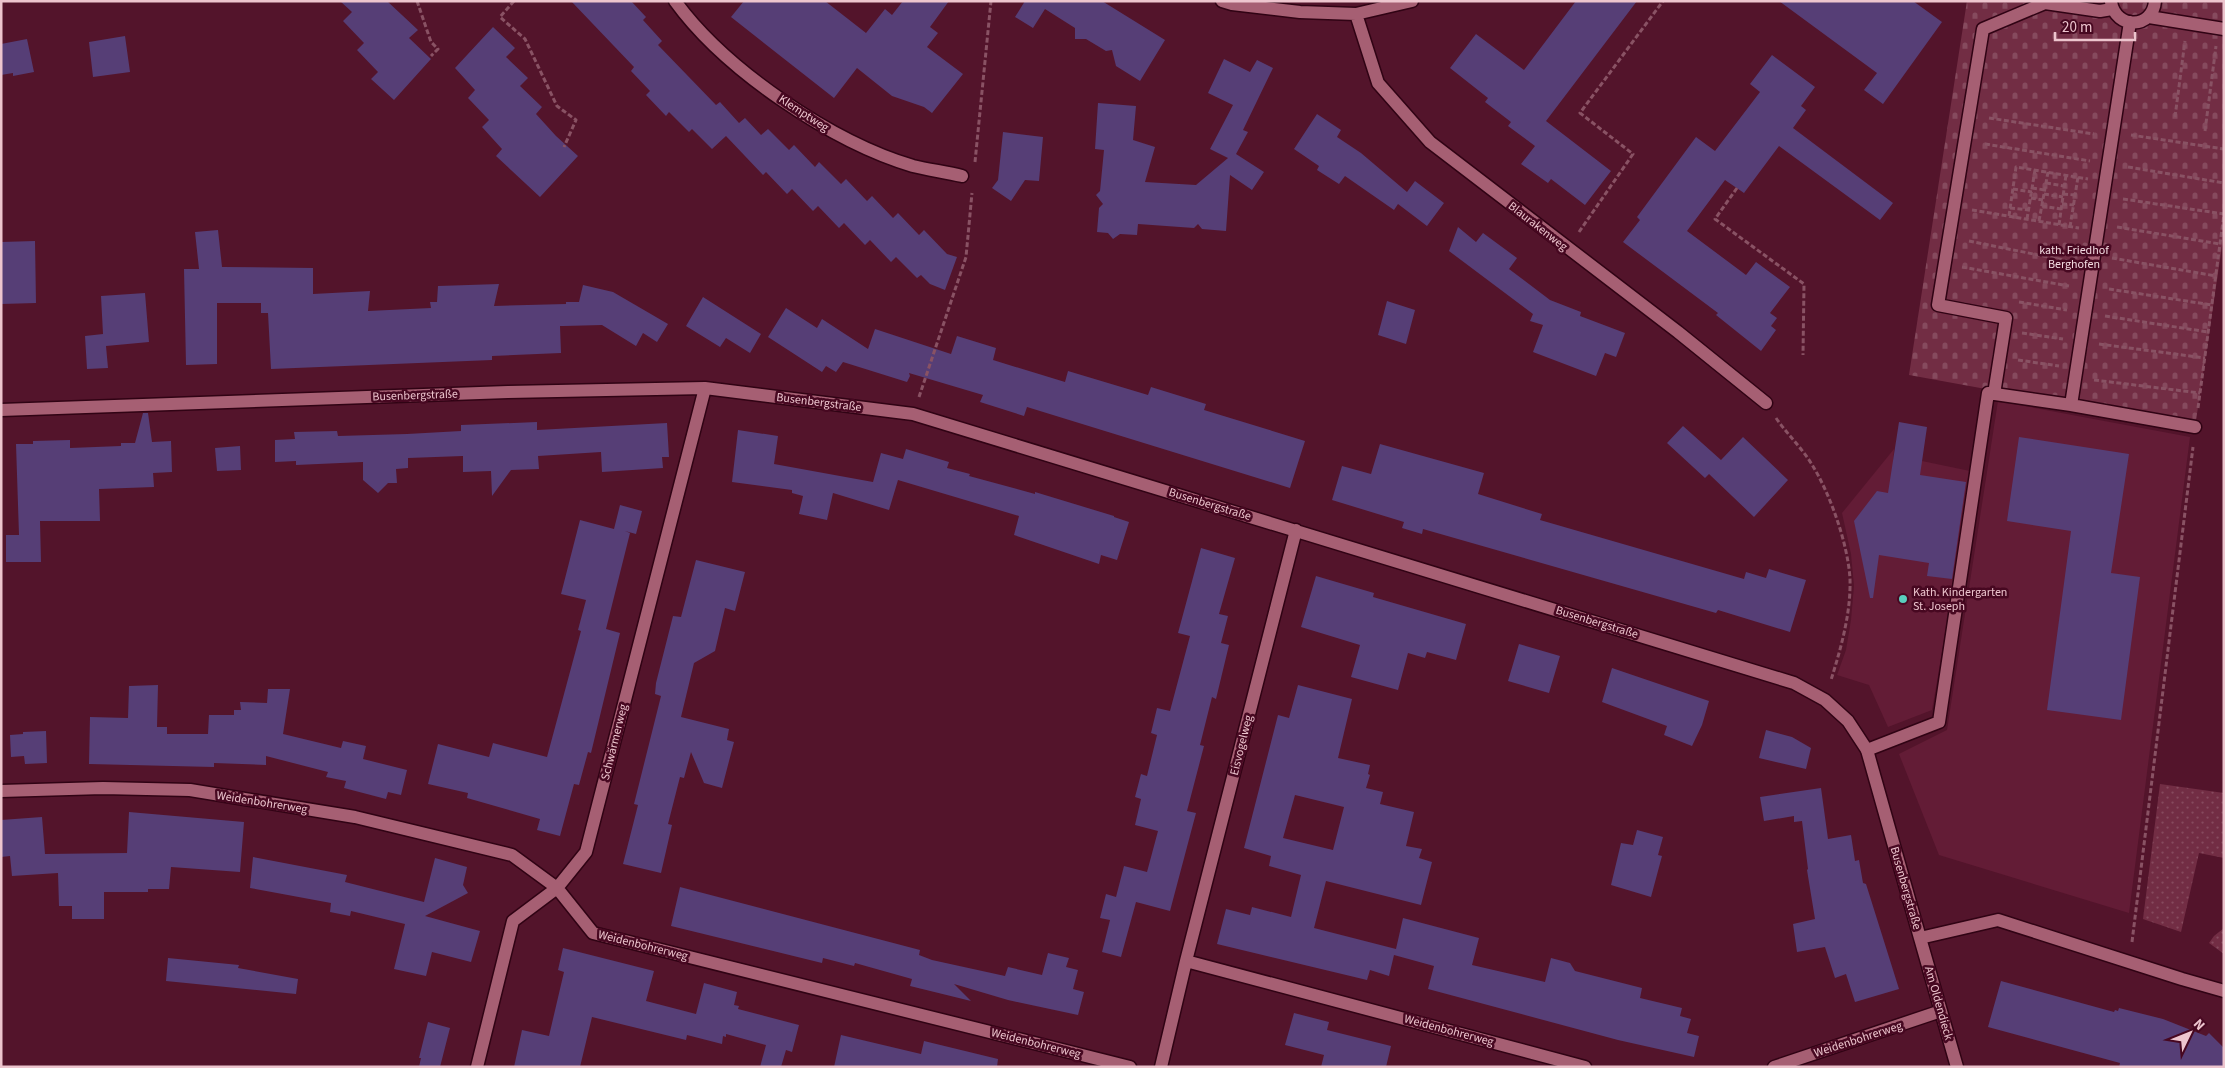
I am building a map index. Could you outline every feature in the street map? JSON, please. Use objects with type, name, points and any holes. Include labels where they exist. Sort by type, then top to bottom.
[{"type":"street","name":"Klemptweg","points":[[675,1],[712,44],[796,110],[850,142],[913,166],[962,176]]},
{"type":"street","points":[[1222,1],[1300,12],[1356,14],[1412,1]]},
{"type":"street","points":[[1994,394],[2006,318],[1938,305],[1983,29],[2050,2],[2100,11],[2112,5],[2119,18],[2130,22],[2143,20],[2148,17],[2155,1]]},
{"type":"street","name":"Blaurakenweg","points":[[1356,14],[1378,83],[1430,142],[1678,332],[1766,403]]},
{"type":"street","points":[[2148,17],[2221,29]]},
{"type":"street","points":[[2071,405],[2130,22]]},
{"type":"street","name":"Busenbergstraße","points":[[1,410],[508,392],[706,388],[913,414],[1794,683],[1825,700],[1848,721],[1867,750],[1920,938],[1998,920],[2224,991]]},
{"type":"street","name":"Schwärmerweg","points":[[477,1067],[513,921],[557,888],[586,852],[706,388]]},
{"type":"street","points":[[1867,750],[1939,722],[1988,393],[2071,405],[2195,427]]},
{"type":"street","name":"Eisvogelweg","points":[[1186,960],[1296,530]]},
{"type":"street","name":"Weidenbohrerweg","points":[[1,791],[103,788],[190,790],[355,817],[512,855],[557,888],[594,933],[1087,1061],[1130,1067]]},
{"type":"street","name":"Am Oldendieck","points":[[1920,938],[1957,1067]]},
{"type":"street","points":[[1160,1067],[1186,960]]},
{"type":"street","name":"Weidenbohrerweg","points":[[1186,960],[1585,1067]]},
{"type":"street","name":"Weidenbohrerweg","points":[[1774,1067],[1942,1011]]},
{"type":"path","points":[[417,1],[432,42],[438,49],[430,56]]},
{"type":"path","points":[[514,1],[500,16],[525,39],[557,106],[576,120],[564,147]]},
{"type":"path","points":[[974,169],[991,1]]},
{"type":"path","points":[[1585,223],[1633,154],[1580,113],[1663,1]]},
{"type":"path","points":[[2175,117],[2187,23]]},
{"type":"path","points":[[2205,131],[2221,29]]},
{"type":"path","points":[[1969,114],[2224,149]]},
{"type":"path","points":[[2009,216],[2016,167],[2105,182]]},
{"type":"path","points":[[2028,219],[2035,170]]},
{"type":"path","points":[[2039,221],[2048,172]]},
{"type":"path","points":[[2059,225],[2066,175]]},
{"type":"path","points":[[2070,227],[2078,177]]},
{"type":"path","points":[[2046,183],[2064,186]]},
{"type":"path","points":[[1737,188],[1714,219],[1804,284],[1803,355]]},
{"type":"path","points":[[2013,188],[2075,195]]},
{"type":"path","points":[[913,414],[966,257],[973,190]]},
{"type":"path","points":[[2103,197],[2224,214],[2195,427],[2130,962]]},
{"type":"path","points":[[2031,198],[2043,200]]},
{"type":"path","points":[[2062,204],[2074,206]]},
{"type":"path","points":[[1954,206],[2070,227],[2098,228],[2220,244]]},
{"type":"path","points":[[2042,206],[2061,209]]},
{"type":"path","points":[[2010,208],[2029,210]]},
{"type":"path","points":[[1949,237],[2093,260],[2216,276]]},
{"type":"path","points":[[1944,264],[2212,306]]},
{"type":"path","points":[[2004,330],[2205,358]]},
{"type":"path","points":[[2000,357],[2075,373],[2200,393]]},
{"type":"path","points":[[1766,403],[1783,428],[1811,462],[1832,502],[1850,578],[1841,646],[1825,700]]},
{"type":"shaded area","points":[[1998,401],[2190,437],[2129,913],[1939,855],[1899,754],[1947,730]]},
{"type":"shaded area","name":"Kath. Kindergarten St. Joseph","points":[[1894,449],[1893,463],[1922,461],[1970,471],[1971,483],[1932,710],[1888,727],[1869,685],[1837,675],[1846,650],[1854,586],[1851,554],[1842,513]]},
{"type":"green space","name":"kath. Friedhof Berghofen","points":[[1967,1],[2224,1],[2224,233],[2195,427],[1909,375]]},
{"type":"green space","points":[[2160,784],[2224,793],[2224,858],[2199,853],[2181,932],[2143,919]]},
{"type":"green space","points":[[2224,928],[2224,954],[2209,943]]},
{"type":"building","points":[[340,1],[387,1],[418,30],[409,38],[431,59],[394,100],[371,79],[378,72],[357,50],[364,43],[343,21],[352,12]]},
{"type":"building","points":[[571,1],[631,1],[646,17],[643,20],[662,41],[658,45],[716,105],[720,102],[739,123],[745,118],[761,135],[768,129],[789,150],[794,145],[815,167],[819,162],[841,184],[846,179],[867,201],[872,196],[893,218],[898,213],[919,235],[924,230],[947,254],[957,257],[945,290],[930,284],[921,275],[917,278],[896,257],[891,262],[870,240],[865,245],[844,223],[839,228],[818,206],[813,211],[792,189],[787,194],[766,172],[763,175],[726,136],[712,149],[692,129],[689,132],[669,112],[666,116],[646,95],[650,91],[631,71],[634,67]]},
{"type":"building","points":[[744,1],[825,1],[866,33],[885,9],[892,15],[903,1],[949,1],[930,27],[938,33],[927,47],[963,74],[932,113],[924,107],[892,96],[857,68],[834,98],[731,17]]},
{"type":"building","points":[[1025,1],[1102,1],[1165,40],[1140,81],[1116,66],[1112,50],[1106,51],[1086,39],[1075,39],[1075,28],[1045,9],[1033,28],[1015,17]]},
{"type":"building","points":[[1576,1],[1637,1],[1546,121],[1611,171],[1585,205],[1551,179],[1548,183],[1521,164],[1535,146],[1508,126],[1511,122],[1485,102],[1488,98],[1450,68],[1476,34],[1524,70]]},
{"type":"building","points":[[1779,1],[1913,1],[1942,22],[1883,104],[1864,90],[1877,73]]},
{"type":"building","points":[[493,27],[515,48],[506,57],[528,78],[520,86],[542,107],[536,114],[578,156],[540,197],[496,156],[502,149],[482,127],[489,120],[468,98],[475,90],[455,68]]},
{"type":"building","points":[[125,36],[130,72],[93,77],[89,42]]},
{"type":"building","points":[[27,39],[34,72],[13,76],[13,73],[1,75],[1,44]]},
{"type":"building","points":[[1772,55],[1815,87],[1801,106],[1806,110],[1793,128],[1893,203],[1880,220],[1779,146],[1744,193],[1725,180],[1687,231],[1746,275],[1756,262],[1790,287],[1770,313],[1777,318],[1771,326],[1776,330],[1761,351],[1716,315],[1718,313],[1623,242],[1640,220],[1637,217],[1696,137],[1715,151],[1760,92],[1750,84]]},
{"type":"building","points":[[1224,59],[1250,72],[1257,60],[1273,68],[1243,130],[1248,132],[1236,154],[1264,172],[1252,190],[1230,175],[1226,231],[1202,229],[1198,224],[1194,228],[1138,224],[1137,235],[1120,234],[1113,239],[1108,233],[1097,232],[1099,208],[1103,204],[1096,195],[1100,191],[1104,150],[1095,149],[1098,103],[1136,106],[1133,140],[1155,147],[1145,182],[1196,185],[1228,158],[1210,149],[1233,105],[1208,93]]},
{"type":"building","points":[[1317,114],[1341,130],[1337,137],[1361,153],[1407,192],[1415,181],[1444,203],[1427,226],[1398,204],[1394,210],[1345,176],[1339,184],[1317,170],[1319,166],[1294,149]]},
{"type":"building","points":[[1003,132],[1043,137],[1039,181],[1025,180],[1011,201],[992,188],[998,180]]},
{"type":"building","points":[[1458,227],[1476,242],[1483,233],[1517,258],[1509,269],[1550,300],[1581,312],[1580,316],[1625,333],[1616,357],[1605,353],[1596,376],[1533,352],[1543,325],[1530,321],[1533,314],[1449,251]]},
{"type":"building","points":[[218,230],[222,267],[313,268],[313,294],[370,291],[368,311],[431,308],[430,302],[437,302],[438,286],[499,284],[494,306],[566,304],[566,302],[579,302],[583,285],[613,292],[668,324],[657,342],[643,333],[636,346],[602,325],[560,326],[561,353],[492,356],[492,360],[271,369],[268,313],[261,313],[261,303],[217,303],[217,364],[186,365],[184,269],[199,269],[195,232]]},
{"type":"building","points":[[35,241],[36,303],[1,304],[1,242]]},
{"type":"building","points":[[145,293],[149,342],[106,346],[108,368],[87,369],[85,336],[103,334],[101,296]]},
{"type":"building","points":[[703,297],[761,334],[750,353],[726,338],[720,347],[686,326]]},
{"type":"building","points":[[1387,301],[1415,310],[1406,344],[1378,335]]},
{"type":"building","points":[[786,308],[817,328],[822,319],[868,349],[875,329],[951,354],[957,336],[996,348],[993,360],[1065,382],[1068,371],[1148,395],[1151,387],[1206,404],[1204,410],[1305,441],[1290,488],[1027,407],[1024,416],[980,402],[983,395],[909,373],[910,376],[907,382],[843,362],[836,372],[826,366],[822,372],[768,337]]},
{"type":"building","points":[[143,413],[148,413],[152,442],[171,441],[172,472],[153,473],[154,487],[99,489],[100,521],[40,521],[41,562],[6,562],[6,535],[19,535],[16,444],[33,444],[33,441],[70,440],[70,448],[121,446],[121,443],[135,443]]},
{"type":"building","points":[[537,422],[537,430],[667,423],[669,457],[662,457],[663,468],[602,472],[601,452],[538,456],[539,469],[511,470],[492,496],[491,471],[463,472],[463,456],[408,458],[408,468],[396,469],[397,483],[388,483],[378,493],[363,480],[363,462],[296,465],[296,461],[275,462],[275,440],[295,439],[294,432],[337,431],[338,436],[407,434],[461,431],[461,425]]},
{"type":"building","points":[[1899,422],[1927,427],[1920,475],[1966,482],[1952,579],[1927,576],[1929,563],[1879,555],[1873,598],[1870,598],[1854,521],[1877,491],[1888,493]]},
{"type":"building","points":[[1683,426],[1721,460],[1743,437],[1788,480],[1754,517],[1709,474],[1705,478],[1667,443]]},
{"type":"building","points":[[738,430],[778,436],[774,464],[873,482],[881,453],[903,459],[906,449],[949,462],[947,468],[970,474],[969,476],[1035,494],[1035,492],[1129,522],[1117,560],[1101,555],[1099,564],[1014,535],[1019,516],[898,480],[889,510],[833,493],[827,520],[799,514],[803,496],[792,493],[792,490],[732,482]]},
{"type":"building","points":[[2019,437],[2129,454],[2111,573],[2140,577],[2121,720],[2047,710],[2071,531],[2007,521]]},
{"type":"building","points":[[1380,444],[1484,473],[1478,494],[1542,514],[1540,520],[1744,579],[1746,572],[1766,578],[1769,569],[1806,580],[1790,632],[1718,610],[1716,613],[1423,529],[1422,534],[1402,528],[1404,522],[1332,500],[1342,466],[1371,474]]},
{"type":"building","points":[[240,446],[241,470],[217,471],[215,448]]},
{"type":"building","points":[[620,505],[642,511],[636,534],[625,531],[630,533],[606,629],[620,633],[591,753],[588,752],[579,785],[574,784],[560,836],[537,830],[540,819],[467,798],[468,793],[428,784],[438,744],[489,757],[493,743],[547,757],[581,631],[578,630],[586,600],[561,594],[580,520],[614,529]]},
{"type":"building","points":[[1201,548],[1235,558],[1219,614],[1228,616],[1221,643],[1229,645],[1216,699],[1212,697],[1200,745],[1204,746],[1187,811],[1196,813],[1170,911],[1136,902],[1121,957],[1102,952],[1110,920],[1100,918],[1106,894],[1116,897],[1124,866],[1147,872],[1158,831],[1135,825],[1141,799],[1135,797],[1141,774],[1147,776],[1157,735],[1151,733],[1157,708],[1170,711],[1190,636],[1178,633]]},
{"type":"building","points":[[696,560],[745,572],[735,611],[725,608],[715,651],[694,663],[681,717],[729,729],[727,740],[734,742],[722,788],[704,783],[691,752],[684,778],[680,777],[668,824],[672,825],[661,873],[623,864],[638,805],[634,804],[661,696],[655,694],[656,683],[673,616],[681,617]]},
{"type":"building","points":[[1316,576],[1374,593],[1373,597],[1466,624],[1456,660],[1427,652],[1425,658],[1408,653],[1398,690],[1351,677],[1360,645],[1301,627]]},
{"type":"building","points":[[1519,644],[1560,656],[1549,693],[1508,681]]},
{"type":"building","points":[[1612,668],[1709,701],[1702,725],[1692,746],[1664,735],[1667,726],[1602,702]]},
{"type":"building","points":[[158,685],[157,727],[167,727],[167,734],[208,734],[209,715],[234,715],[234,710],[241,710],[240,702],[267,703],[268,689],[290,689],[283,734],[341,748],[343,741],[366,746],[363,759],[407,770],[401,795],[388,792],[386,799],[344,788],[346,781],[326,777],[328,772],[266,756],[266,765],[214,763],[214,767],[89,764],[90,717],[128,718],[129,686]]},
{"type":"building","points":[[1298,685],[1352,699],[1338,758],[1370,765],[1368,774],[1370,775],[1366,788],[1383,792],[1380,804],[1414,812],[1406,846],[1422,849],[1419,858],[1432,862],[1421,905],[1326,881],[1314,928],[1396,949],[1403,918],[1479,938],[1472,965],[1545,982],[1551,958],[1570,963],[1575,971],[1642,988],[1640,998],[1682,1008],[1680,1016],[1691,1019],[1687,1033],[1699,1036],[1694,1057],[1618,1040],[1428,989],[1434,966],[1394,955],[1389,976],[1370,970],[1367,980],[1217,944],[1226,909],[1250,915],[1252,907],[1291,917],[1301,875],[1269,866],[1271,856],[1244,848],[1278,715],[1289,718]],"holes":[[[1295,795],[1344,807],[1333,850],[1283,838]]]},
{"type":"building","points":[[1766,730],[1792,737],[1811,748],[1806,769],[1759,758]]},
{"type":"building","points":[[46,731],[47,763],[25,764],[24,756],[11,757],[10,735],[23,734],[23,732]]},
{"type":"building","points":[[1821,788],[1828,839],[1851,835],[1855,861],[1859,860],[1863,883],[1866,884],[1899,989],[1855,1002],[1846,974],[1835,978],[1825,947],[1797,952],[1793,924],[1815,919],[1802,821],[1794,822],[1794,816],[1764,821],[1760,797]]},
{"type":"building","points":[[129,812],[244,822],[240,872],[171,867],[169,889],[148,889],[148,892],[104,892],[104,919],[72,919],[72,906],[59,906],[58,873],[12,876],[10,856],[1,857],[1,820],[42,817],[45,854],[127,853]]},
{"type":"building","points":[[1637,830],[1663,837],[1658,855],[1662,856],[1651,897],[1611,885],[1621,843],[1633,845]]},
{"type":"building","points":[[253,857],[347,875],[345,882],[424,902],[435,858],[467,867],[463,885],[468,893],[425,916],[480,931],[471,962],[432,952],[426,976],[394,969],[405,924],[351,911],[350,916],[330,912],[331,903],[250,888]]},
{"type":"building","points":[[680,887],[920,950],[919,955],[932,960],[1005,976],[1008,967],[1042,975],[1048,953],[1069,958],[1066,967],[1078,970],[1073,989],[1084,992],[1078,1015],[1008,1000],[954,984],[971,1001],[910,986],[912,979],[855,963],[854,966],[823,958],[822,963],[671,926]]},
{"type":"building","points":[[563,948],[654,971],[646,1001],[696,1014],[704,983],[737,992],[734,1005],[739,1006],[738,1009],[799,1025],[792,1052],[786,1050],[781,1067],[760,1067],[766,1045],[726,1034],[726,1037],[723,1036],[722,1044],[687,1035],[686,1040],[592,1017],[580,1067],[514,1067],[522,1030],[549,1036],[564,972],[558,970]]},
{"type":"building","points":[[168,958],[239,965],[238,968],[298,979],[296,994],[166,981]]},
{"type":"building","points":[[2001,981],[2114,1012],[2115,1010],[2118,1011],[2119,1008],[2163,1019],[2206,1036],[2209,1033],[2224,1048],[2224,1067],[2119,1067],[2120,1063],[1988,1027]]},
{"type":"building","points":[[1294,1013],[1329,1022],[1327,1030],[1391,1046],[1386,1067],[1321,1067],[1324,1055],[1285,1045]]},
{"type":"building","points":[[428,1022],[450,1028],[440,1067],[419,1067],[421,1058],[419,1058]]},
{"type":"building","points":[[841,1035],[921,1054],[924,1041],[998,1059],[997,1067],[834,1067]]},
{"type":"place","name":"Kath. Kindergarten St. Joseph","points":[[1903,599]]}]
